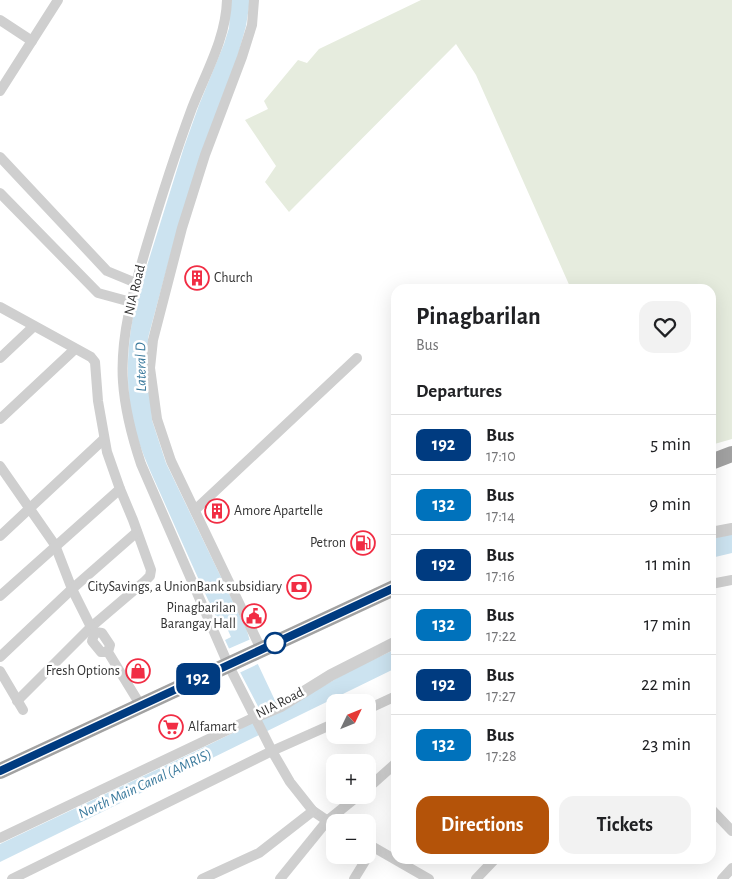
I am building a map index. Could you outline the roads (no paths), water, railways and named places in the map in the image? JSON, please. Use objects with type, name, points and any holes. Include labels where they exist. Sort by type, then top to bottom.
[{"type":"highway","points":[[716,460],[732,454]]},
{"type":"highway","points":[[0,771],[391,589]]},
{"type":"street","points":[[0,90],[58,0]]},
{"type":"street","name":"NIA Road","points":[[227,0],[220,42],[206,70],[180,141],[131,302],[123,352],[123,381],[126,408],[141,464],[258,723],[290,782],[313,811],[326,820]]},
{"type":"street","points":[[254,0],[252,25],[205,155],[175,253],[153,340],[150,368],[157,419],[171,461],[258,650]]},
{"type":"street","points":[[0,20],[32,41]]},
{"type":"street","points":[[0,157],[107,271],[136,283]]},
{"type":"street","points":[[0,194],[98,293],[131,302]]},
{"type":"street","points":[[0,307],[45,331],[95,362],[98,401],[104,439],[120,489],[151,570],[150,576],[93,630],[20,705],[0,671]]},
{"type":"street","points":[[0,358],[33,326]]},
{"type":"street","points":[[0,419],[75,349]]},
{"type":"street","points":[[195,510],[358,358]]},
{"type":"street","points":[[0,536],[104,439]]},
{"type":"street","points":[[1,471],[31,508],[55,545],[72,589],[93,630],[102,633],[110,645],[108,652],[141,706]]},
{"type":"street","points":[[0,596],[120,489]]},
{"type":"street","points":[[716,532],[732,529]]},
{"type":"street","points":[[0,657],[72,589],[137,532]]},
{"type":"street","points":[[716,583],[732,580]]},
{"type":"street","name":"NIA Road","points":[[0,838],[258,723],[281,706],[331,675],[391,645]]},
{"type":"street","points":[[376,705],[391,698]]},
{"type":"street","points":[[12,879],[272,751],[326,727]]},
{"type":"street","points":[[376,781],[391,768]]},
{"type":"street","points":[[341,814],[350,804]]},
{"type":"street","points":[[202,879],[259,853],[313,811]]},
{"type":"street","points":[[716,814],[732,831]]},
{"type":"street","points":[[280,879],[326,829]]},
{"type":"street","points":[[376,849],[391,858]]},
{"type":"street","points":[[354,879],[361,864]]},
{"type":"street","points":[[402,864],[429,879]]},
{"type":"street","points":[[476,879],[490,864]]},
{"type":"street","points":[[722,879],[732,868]]},
{"type":"water","name":"Lateral D","points":[[231,0],[250,0],[246,26],[238,55],[178,227],[148,338],[152,420],[166,463],[247,631],[255,658],[280,711],[353,669],[391,651],[391,670],[343,694],[326,694],[326,702],[0,862],[0,844],[241,729],[262,714],[225,640],[231,637],[222,617],[217,619],[144,456],[134,426],[128,378],[129,346],[137,298],[184,147],[229,28]]},
{"type":"water","points":[[732,534],[732,553],[716,557],[716,538]]},
{"type":"place","name":"Church","points":[[197,278]]},
{"type":"place","name":"Amore Apartelle","points":[[217,511]]},
{"type":"place","name":"Petron","points":[[363,543]]},
{"type":"place","name":"CitySavings, a UnionBank subsidiary","points":[[299,587]]},
{"type":"place","name":"Pinagbarilan Barangay Hall","points":[[254,616]]},
{"type":"place","name":"Fresh Options","points":[[138,671]]},
{"type":"place","name":"Alfamart","points":[[171,727]]},
{"type":"water label","name":"North Main Canal (AMRIS)","points":[[145,784]]}]
